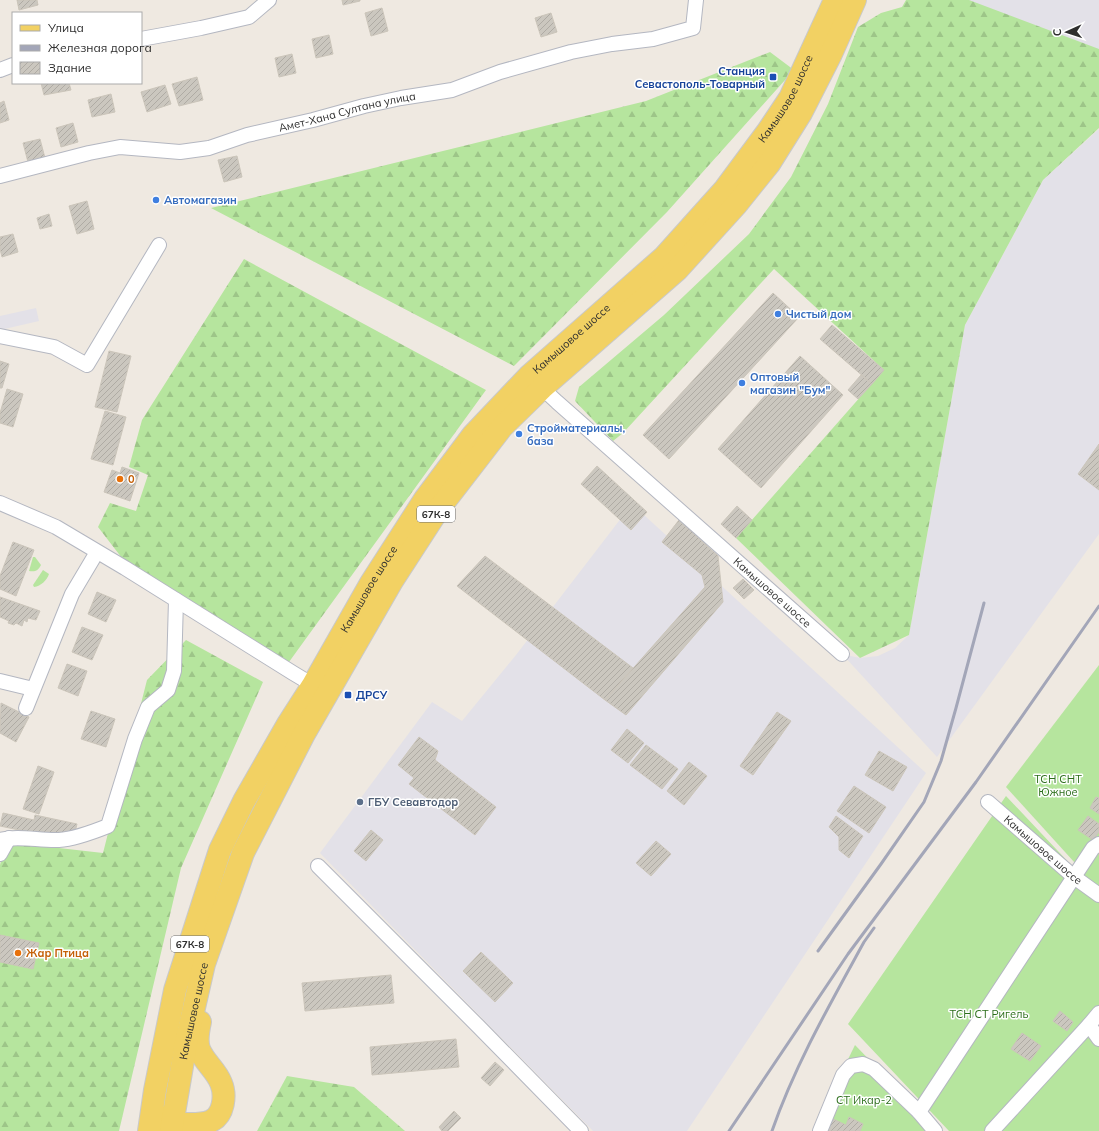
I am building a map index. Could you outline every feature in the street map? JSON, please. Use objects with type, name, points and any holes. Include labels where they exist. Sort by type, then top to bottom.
[{"type":"main road","name":"Камышовое шоссе","points":[[149,1131],[154,1090],[175,990],[220,850],[244,801],[288,724],[313,685],[371,583],[425,499],[473,435],[529,376],[664,257],[729,184],[790,98],[835,0]]},
{"type":"main road","name":"Камышовое шоссе","points":[[172,1127],[186,1043],[204,964],[222,909],[247,846],[304,734],[392,581],[438,510],[502,427],[542,388],[677,270],[769,164],[801,113],[832,54],[855,0]]},
{"type":"main road","points":[[164,1039],[165,1061],[158,1112],[160,1117],[172,1127],[211,1121],[217,1117],[221,1110],[223,1100],[221,1082],[199,1049],[197,1034],[205,992],[206,978],[204,964]]},
{"type":"street","points":[[142,39],[249,17],[269,0]]},
{"type":"street","name":"Амет-Хана Султана улица","points":[[0,176],[120,146],[180,152],[209,148],[247,135],[313,120],[364,106],[401,98],[452,90],[500,72],[571,52],[612,44],[653,39],[693,28],[696,0]]},
{"type":"street","points":[[0,70],[12,65]]},
{"type":"street","points":[[0,336],[54,347],[87,365],[158,245]]},
{"type":"street","name":"Камышовое шоссе","points":[[542,388],[666,500],[842,654]]},
{"type":"street","points":[[0,503],[56,527],[313,685]]},
{"type":"street","points":[[26,708],[72,594],[97,552]]},
{"type":"street","points":[[0,854],[4,839],[61,840],[93,832],[108,826],[135,739],[148,707],[168,690],[174,671],[176,600]]},
{"type":"street","points":[[0,681],[33,689]]},
{"type":"street","name":"Камышовое шоссе","points":[[988,802],[1074,877],[1099,895]]},
{"type":"street","points":[[919,1112],[1092,848],[1099,844]]},
{"type":"street","points":[[318,866],[581,1131]]},
{"type":"street","points":[[992,1131],[1099,1013]]},
{"type":"street","points":[[1089,1025],[1099,1039]]},
{"type":"street","points":[[820,1131],[843,1075],[846,1070],[857,1064],[863,1064],[874,1069],[919,1112],[935,1131]]},
{"type":"shaded area","points":[[957,0],[1099,0],[1099,50]]},
{"type":"shaded area","points":[[1099,129],[1099,534],[937,757],[842,654],[860,658],[878,656],[895,648],[909,635],[965,325],[1043,180]]},
{"type":"shaded area","points":[[36,308],[39,321],[0,330],[0,316]]},
{"type":"shaded area","points":[[632,504],[926,773],[687,1131],[593,1131],[320,853],[432,702],[462,721],[516,655]]},
{"type":"green space","points":[[906,0],[969,0],[1099,49],[1099,128],[1043,180],[965,325],[909,635],[860,658],[736,538],[884,370],[774,269],[623,433],[613,441],[575,401],[579,387],[664,315],[749,234],[791,177],[828,104],[858,27],[881,13],[902,7]]},
{"type":"green space","points":[[770,52],[794,70],[667,212],[514,366],[211,208],[646,101]]},
{"type":"green space","points":[[244,259],[486,390],[289,662],[125,562],[98,527],[110,503],[136,511],[148,475],[129,467],[142,420]]},
{"type":"green space","points":[[33,557],[35,557],[41,565],[36,571],[29,571]]},
{"type":"green space","points":[[43,570],[49,574],[48,576],[41,584],[34,587],[33,585]]},
{"type":"green space","points":[[186,640],[263,682],[181,868],[119,1131],[0,1131],[0,865],[6,842],[103,853],[147,680]]},
{"type":"green space","name":"ТСН СНТ Южное","points":[[1099,665],[1099,848],[1075,863],[1006,787]]},
{"type":"green space","name":"ТСН СТ Ригель","points":[[1006,796],[1073,867],[1099,851],[1099,1131],[949,1131],[848,1024]]},
{"type":"green space","name":"СТ Икар-2","points":[[855,1045],[938,1131],[813,1131]]},
{"type":"green space","points":[[287,1076],[354,1087],[405,1131],[257,1131]]},
{"type":"building","points":[[17,0],[37,0],[38,5],[19,10]]},
{"type":"building","points":[[342,0],[360,0],[360,1],[343,5]]},
{"type":"building","points":[[382,8],[388,31],[371,36],[365,13]]},
{"type":"building","points":[[551,13],[557,32],[541,37],[535,18]]},
{"type":"building","points":[[329,35],[333,54],[316,58],[312,39]]},
{"type":"building","points":[[292,54],[296,73],[279,77],[275,58]]},
{"type":"building","points":[[197,77],[203,100],[179,106],[172,84]]},
{"type":"building","points":[[41,84],[69,84],[71,90],[44,95]]},
{"type":"building","points":[[165,85],[171,104],[147,112],[141,92]]},
{"type":"building","points":[[111,94],[115,112],[92,117],[88,100]]},
{"type":"building","points":[[4,101],[9,120],[0,123],[0,103]]},
{"type":"building","points":[[73,123],[78,142],[61,147],[56,128]]},
{"type":"building","points":[[40,139],[45,158],[28,162],[23,143]]},
{"type":"building","points":[[237,156],[242,177],[224,182],[218,160]]},
{"type":"building","points":[[87,201],[94,229],[77,234],[69,206]]},
{"type":"building","points":[[49,214],[52,226],[40,229],[37,218]]},
{"type":"building","points":[[13,234],[18,252],[2,257],[0,237]]},
{"type":"building","points":[[773,293],[799,317],[669,459],[643,435]]},
{"type":"building","points":[[832,325],[884,370],[872,384],[820,339]]},
{"type":"building","points":[[109,351],[131,356],[117,412],[95,407]]},
{"type":"building","points":[[800,356],[843,395],[761,488],[718,449]]},
{"type":"building","points":[[0,361],[9,364],[2,388],[0,388]]},
{"type":"building","points":[[861,375],[872,384],[858,399],[848,390]]},
{"type":"building","points":[[7,389],[23,394],[13,427],[0,423],[0,413]]},
{"type":"building","points":[[105,411],[126,417],[113,465],[91,459]]},
{"type":"building","points":[[1099,444],[1099,490],[1078,474]]},
{"type":"building","points":[[597,466],[647,512],[631,530],[581,484]]},
{"type":"building","points":[[122,467],[139,473],[130,501],[104,492],[112,470],[120,473]]},
{"type":"building","points":[[737,506],[752,520],[736,538],[721,524]]},
{"type":"building","points":[[679,520],[718,556],[723,602],[626,715],[605,700],[705,587],[702,575],[662,542]]},
{"type":"building","points":[[13,542],[34,550],[16,596],[0,589],[0,576]]},
{"type":"building","points":[[485,556],[633,668],[605,700],[457,586]]},
{"type":"building","points":[[743,579],[754,590],[744,599],[733,588]]},
{"type":"building","points":[[97,592],[116,600],[106,622],[88,614]]},
{"type":"building","points":[[0,597],[40,611],[36,620],[28,618],[27,622],[24,620],[22,626],[16,623],[14,625],[8,623],[9,621],[0,617]]},
{"type":"building","points":[[82,627],[103,635],[92,660],[72,652]]},
{"type":"building","points":[[67,664],[87,671],[78,696],[58,688]]},
{"type":"building","points":[[1,703],[29,717],[16,742],[0,733]]},
{"type":"building","points":[[91,711],[115,719],[106,747],[81,739]]},
{"type":"building","points":[[777,712],[791,721],[753,775],[740,766]]},
{"type":"building","points":[[627,729],[644,743],[628,763],[611,750]]},
{"type":"building","points":[[419,737],[438,751],[435,760],[496,807],[475,835],[409,784],[414,778],[398,765]]},
{"type":"building","points":[[646,745],[678,769],[662,789],[630,765]]},
{"type":"building","points":[[879,751],[907,767],[893,791],[865,775]]},
{"type":"building","points":[[689,762],[707,776],[684,805],[667,791]]},
{"type":"building","points":[[38,766],[54,772],[39,814],[23,809]]},
{"type":"building","points":[[854,786],[886,807],[869,833],[837,811]]},
{"type":"building","points":[[1096,797],[1099,798],[1099,814],[1090,808]]},
{"type":"building","points":[[3,813],[34,820],[35,815],[77,824],[75,832],[47,836],[0,826]]},
{"type":"building","points":[[836,816],[863,836],[849,858],[839,850],[839,837],[829,827]]},
{"type":"building","points":[[1088,816],[1099,824],[1099,832],[1093,840],[1078,830]]},
{"type":"building","points":[[371,830],[383,840],[366,861],[354,851]]},
{"type":"building","points":[[656,841],[671,854],[651,876],[636,863]]},
{"type":"building","name":"Жар Птица","points":[[0,935],[39,943],[33,969],[0,962]]},
{"type":"building","points":[[481,952],[513,983],[495,1002],[463,971]]},
{"type":"building","points":[[391,975],[394,1003],[305,1011],[302,983]]},
{"type":"building","points":[[1060,1011],[1073,1022],[1067,1031],[1053,1021]]},
{"type":"building","points":[[1022,1033],[1041,1046],[1030,1061],[1011,1049]]},
{"type":"building","points":[[456,1039],[459,1067],[372,1075],[370,1047]]},
{"type":"building","points":[[495,1062],[504,1070],[490,1086],[481,1078]]},
{"type":"building","points":[[454,1111],[461,1118],[448,1131],[442,1131],[439,1127]]},
{"type":"building","points":[[849,1117],[863,1124],[860,1131],[825,1131],[831,1118],[846,1125]]},
{"type":"railway","points":[[818,951],[924,802],[941,761],[984,603]]},
{"type":"railway","points":[[729,1131],[848,954],[976,782],[1099,606]]},
{"type":"railway","points":[[772,1131],[791,1082],[814,1035],[864,942],[874,928]]},
{"type":"place","name":"Станция Севастополь-Товарный","points":[[773,77]]},
{"type":"place","name":"Автомагазин","points":[[156,200]]},
{"type":"place","name":"Чистый дом","points":[[778,314]]},
{"type":"place","name":"Оптовый магазин \"Бум\"","points":[[742,383]]},
{"type":"place","name":"Стройматериалы, база","points":[[519,434]]},
{"type":"place","name":"0","points":[[120,479]]},
{"type":"place","name":"ДРСУ","points":[[348,695]]},
{"type":"place","name":"ГБУ Севавтодор","points":[[360,802]]},
{"type":"place","name":"Жар Птица","points":[[18,953]]}]
